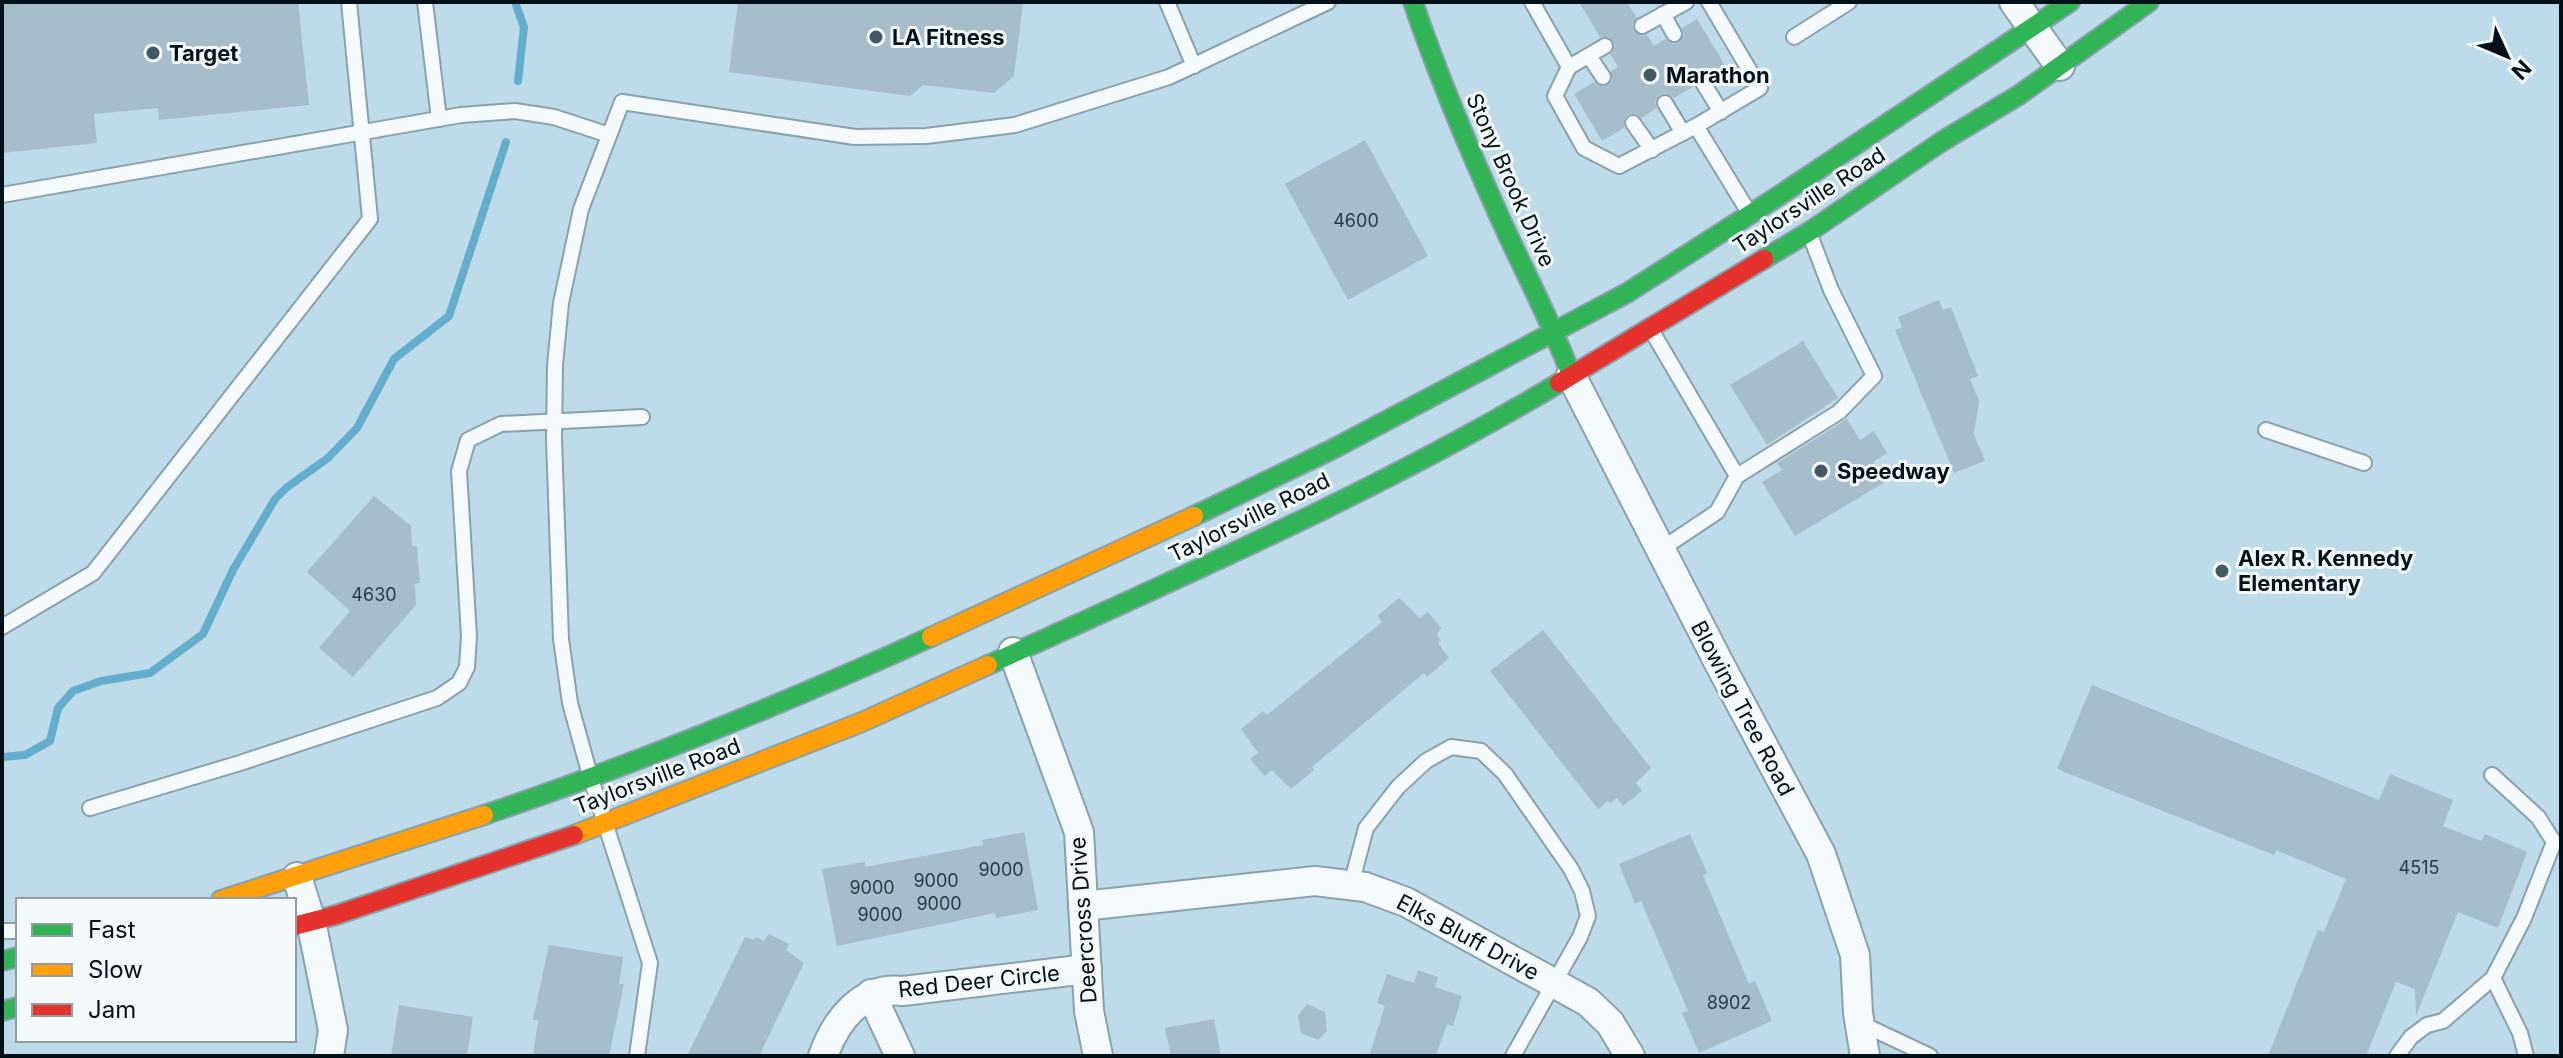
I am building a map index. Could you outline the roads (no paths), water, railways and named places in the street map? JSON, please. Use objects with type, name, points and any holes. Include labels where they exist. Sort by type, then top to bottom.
[{"type":"main road","name":"Stony Brook Drive","points":[[1413,2],[1438,75],[1571,375]]},
{"type":"main road","name":"Taylorsville Road","points":[[228,898],[591,779],[843,677],[1164,531],[1333,449],[1627,293],[2070,2]]},
{"type":"main road","name":"Taylorsville Road","points":[[303,923],[336,915],[607,824],[862,722],[1161,586],[1355,493],[1507,414],[1809,232],[1941,142],[2019,95],[2149,2]]},
{"type":"street","points":[[2014,2],[2060,66]]},
{"type":"street","name":"Blowing Tree Road","points":[[1571,375],[1821,854],[1855,955],[1865,1056]]},
{"type":"street","name":"Deercross Drive","points":[[1013,652],[1079,832],[1089,1011],[1098,1056]]},
{"type":"street","points":[[297,877],[303,923],[333,1030],[329,1056]]},
{"type":"street","name":"Elks Bluff Drive","points":[[1083,906],[1315,881],[1365,887],[1406,902],[1588,1002],[1610,1023],[1630,1056]]},
{"type":"street","name":"Red Deer Circle","points":[[823,1056],[835,1031],[858,1002],[871,994],[1087,969]]},
{"type":"street","name":"Red Deer Circle","points":[[871,994],[900,1056]]},
{"type":"lane","points":[[2,627],[93,573],[370,219],[349,2]]},
{"type":"lane","points":[[425,2],[439,119]]},
{"type":"lane","points":[[1167,2],[1194,66]]},
{"type":"lane","points":[[637,1056],[650,963],[570,703],[561,639],[554,422],[561,303],[581,209],[622,102],[855,137],[926,136],[1015,125],[1147,85],[1328,2]]},
{"type":"lane","points":[[1532,2],[1569,67]]},
{"type":"lane","points":[[1642,26],[1686,2]]},
{"type":"lane","points":[[1605,46],[1569,67],[1555,96],[1584,148],[1619,166],[1690,130],[1760,88],[1709,2]]},
{"type":"lane","points":[[1794,37],[1849,2]]},
{"type":"lane","points":[[1663,14],[1674,34]]},
{"type":"lane","points":[[1589,56],[1603,77]]},
{"type":"lane","points":[[1702,81],[1721,112]]},
{"type":"lane","points":[[1665,103],[1690,130],[1750,214]]},
{"type":"lane","points":[[2,195],[439,119],[515,111],[554,117],[609,135]]},
{"type":"lane","points":[[1633,123],[1652,150]]},
{"type":"lane","points":[[1660,550],[1717,512],[1737,476],[1839,412],[1874,376],[1831,290],[1809,232]]},
{"type":"lane","points":[[1650,330],[1737,476]]},
{"type":"lane","points":[[90,808],[240,763],[437,698],[459,683],[467,667],[469,636],[459,471],[468,440],[501,424],[642,417]]},
{"type":"lane","points":[[2266,430],[2364,463]]},
{"type":"lane","points":[[1351,885],[1366,828],[1398,787],[1426,761],[1451,747],[1481,751],[1505,774],[1571,869],[1582,891],[1588,916],[1580,937],[1513,1056]]},
{"type":"lane","points":[[2397,1056],[2411,1037],[2427,1025],[2443,1021],[2493,978],[2524,918],[2554,842],[2538,817],[2492,775]]},
{"type":"lane","points":[[2493,978],[2520,1033],[2526,1056]]},
{"type":"lane","points":[[1860,1023],[1930,1056]]},
{"type":"waterway","points":[[515,2],[524,27],[518,81]]},
{"type":"waterway","points":[[2,757],[25,755],[50,741],[58,708],[73,691],[101,681],[150,673],[203,634],[233,570],[275,499],[328,458],[357,428],[394,359],[449,316],[506,142]]},
{"type":"place","name":"LA Fitness","points":[[876,37]]},
{"type":"place","name":"Target","points":[[153,53]]},
{"type":"place","name":"Marathon","points":[[1650,75]]},
{"type":"place","name":"Speedway","points":[[1821,471]]},
{"type":"place","name":"Alex R. Kennedy Elementary","points":[[2222,571]]}]
